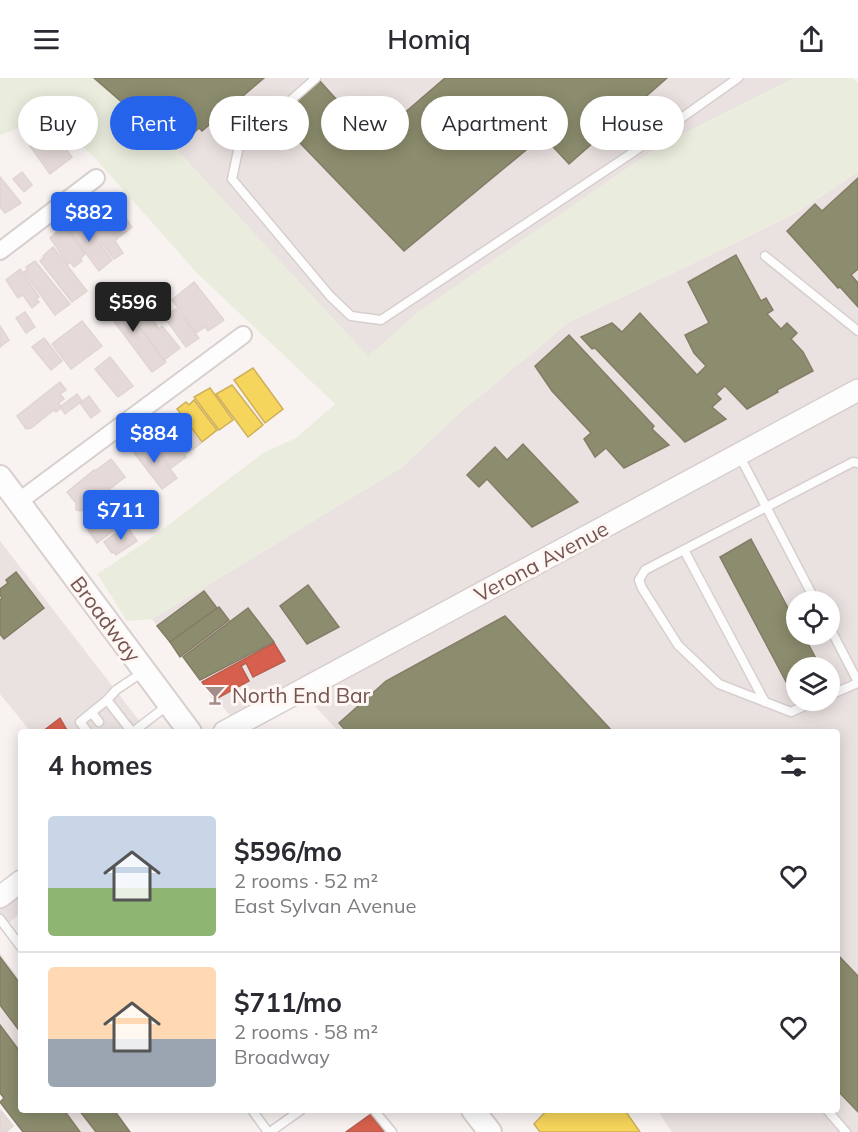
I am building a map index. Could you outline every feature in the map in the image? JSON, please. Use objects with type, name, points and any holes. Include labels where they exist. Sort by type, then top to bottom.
[{"type":"main road","name":"Broadway","points":[[0,477],[188,729]]},
{"type":"main road","points":[[475,1113],[489,1132]]},
{"type":"street","points":[[0,251],[96,178]]},
{"type":"street","points":[[18,502],[243,335]]},
{"type":"street","name":"Verona Avenue","points":[[230,729],[858,390]]},
{"type":"lane","points":[[316,78],[239,146],[232,179],[330,296],[351,316],[381,320],[629,155],[738,78]]},
{"type":"lane","points":[[765,256],[858,330]]},
{"type":"lane","points":[[738,455],[810,591]]},
{"type":"lane","points":[[786,710],[718,684],[678,645],[639,580],[645,570],[853,462],[858,464]]},
{"type":"lane","points":[[684,550],[765,702]]},
{"type":"lane","points":[[839,645],[858,682],[840,690]]},
{"type":"lane","points":[[85,729],[80,722],[116,690],[144,671]]},
{"type":"lane","points":[[107,700],[130,729]]},
{"type":"lane","points":[[136,729],[169,704]]},
{"type":"lane","points":[[92,713],[99,722]]},
{"type":"lane","points":[[0,919],[18,943]]},
{"type":"lane","points":[[254,1113],[269,1132],[297,1113]]},
{"type":"lane","points":[[376,1113],[392,1132]]},
{"type":"lane","points":[[830,1113],[846,1132]]},
{"type":"shaded area","points":[[94,78],[795,78],[684,134],[684,96],[580,96],[580,150],[654,150],[420,311],[368,357],[177,150],[197,150],[197,96],[115,96]]},
{"type":"shaded area","points":[[858,172],[858,1132],[672,1132],[659,1113],[840,1113],[840,729],[336,729],[299,689],[236,723],[152,619],[402,467],[456,416],[569,322],[794,214]]},
{"type":"shaded area","points":[[0,541],[146,729],[29,729],[0,694]]},
{"type":"shaded area","points":[[18,879],[18,915],[0,930],[0,893]]},
{"type":"shaded area","points":[[0,953],[18,978],[18,1108],[0,1085]]},
{"type":"shaded area","points":[[21,1113],[116,1113],[130,1132],[36,1132]]},
{"type":"green space","points":[[0,78],[94,78],[115,96],[110,96],[110,150],[177,150],[368,356],[420,311],[654,150],[684,150],[684,134],[795,78],[852,78],[858,83],[858,172],[794,214],[569,322],[456,416],[402,467],[152,619],[127,621],[97,574],[150,539],[263,453],[296,438],[335,404],[196,272],[86,150],[98,150],[98,96],[18,96],[18,128],[0,135]]},
{"type":"building: Homes","points":[[253,368],[283,409],[265,423],[234,380]]},
{"type":"building: Homes","points":[[232,385],[263,425],[248,437],[216,394]]},
{"type":"building: Homes","points":[[210,388],[233,420],[219,430],[194,397]]},
{"type":"building: Homes","points":[[194,400],[217,430],[202,442],[177,409],[186,402],[189,405]]},
{"type":"building: Homes","points":[[544,1113],[627,1113],[640,1132],[540,1132],[534,1124]]},
{"type":"building: Shops","points":[[274,643],[285,661],[253,677],[246,663],[241,666],[249,681],[216,699],[213,698],[202,682]]},
{"type":"building: Shops","points":[[60,718],[66,729],[46,729]]},
{"type":"building: Shops","points":[[371,1114],[384,1132],[346,1132]]},
{"type":"building: Industry","points":[[94,78],[264,78],[243,96],[209,96],[209,125],[202,131],[199,128],[197,130],[197,96],[115,96]]},
{"type":"building: Industry","points":[[445,78],[667,78],[646,96],[580,96],[580,150],[585,150],[569,164],[556,150],[568,150],[568,96],[424,96]]},
{"type":"building: Industry","points":[[319,80],[333,96],[321,96],[321,150],[409,150],[409,109],[421,99],[421,150],[526,150],[404,251],[307,150],[309,150],[309,96],[302,96]]},
{"type":"building: Industry","points":[[858,178],[858,269],[851,275],[858,283],[858,307],[787,231],[815,204],[822,211]]},
{"type":"building: Industry","points":[[736,255],[761,301],[766,298],[773,310],[767,314],[781,329],[787,323],[797,333],[791,339],[803,352],[813,371],[747,409],[725,386],[716,394],[721,399],[712,407],[726,419],[685,442],[595,348],[592,349],[581,337],[612,323],[622,332],[640,313],[697,375],[706,366],[694,353],[685,335],[709,323],[688,282]]},
{"type":"building: Industry","points":[[569,335],[654,426],[652,429],[669,445],[624,468],[606,448],[595,457],[584,439],[591,433],[552,391],[535,366]]},
{"type":"building: Industry","points":[[523,444],[578,502],[532,527],[487,479],[479,487],[467,475],[495,447],[507,460]]},
{"type":"building: Industry","points":[[751,539],[786,604],[786,645],[809,645],[815,657],[786,657],[786,682],[720,557]]},
{"type":"building: Industry","points":[[16,572],[44,608],[4,639],[0,634],[0,600],[2,598],[0,589]]},
{"type":"building: Industry","points":[[308,585],[339,627],[307,644],[280,606]]},
{"type":"building: Industry","points":[[204,591],[217,608],[170,642],[157,626]]},
{"type":"building: Industry","points":[[219,607],[229,620],[180,657],[170,642]]},
{"type":"building: Industry","points":[[248,608],[274,642],[200,680],[183,657]]},
{"type":"building: Industry","points":[[505,616],[610,729],[344,729],[339,723],[386,681]]},
{"type":"building: Industry","points":[[0,957],[18,981],[18,1029],[0,1005]]},
{"type":"building: Industry","points":[[840,957],[858,976],[858,1112],[840,1093]]},
{"type":"building: Industry","points":[[0,1025],[18,1049],[18,1113],[66,1113],[80,1132],[23,1132],[0,1102],[4,1098],[0,1093]]},
{"type":"building: Industry","points":[[81,1113],[116,1113],[130,1132],[96,1132]]},
{"type":"building: Other","points":[[33,150],[67,150],[72,157],[50,174]]},
{"type":"building: Other","points":[[22,172],[32,185],[24,192],[13,179]]},
{"type":"building: Other","points":[[0,177],[21,203],[5,213],[0,207]]},
{"type":"building: Other","points":[[111,197],[132,227],[119,237],[97,208]]},
{"type":"building: Other","points":[[92,205],[118,238],[115,241],[123,253],[114,259],[80,214]]},
{"type":"building: Other","points":[[79,215],[112,260],[99,271],[68,229],[74,225],[71,221]]},
{"type":"building: Other","points":[[64,226],[85,254],[81,258],[82,261],[74,267],[70,262],[68,264],[50,238]]},
{"type":"building: Other","points":[[53,247],[87,291],[72,302],[40,261]]},
{"type":"building: Other","points":[[35,261],[70,304],[55,315],[24,272],[28,269],[26,267]]},
{"type":"building: Other","points":[[20,269],[39,297],[36,299],[39,302],[32,308],[23,295],[18,298],[6,280]]},
{"type":"building: Other","points":[[194,282],[224,320],[208,331],[205,327],[196,333],[172,300]]},
{"type":"building: Other","points":[[114,294],[166,362],[152,372],[101,304]]},
{"type":"building: Other","points":[[142,297],[155,314],[151,317],[159,329],[162,326],[180,348],[164,360],[126,309]]},
{"type":"building: Other","points":[[169,309],[171,312],[176,309],[199,338],[186,347],[162,314]]},
{"type":"building: Other","points":[[25,312],[35,327],[26,333],[16,318]]},
{"type":"building: Other","points":[[82,321],[102,346],[71,369],[52,344]]},
{"type":"building: Other","points":[[0,326],[9,340],[0,347]]},
{"type":"building: Other","points":[[44,338],[62,361],[51,370],[32,347]]},
{"type":"building: Other","points":[[110,357],[133,386],[118,397],[95,369]]},
{"type":"building: Other","points":[[60,382],[66,390],[60,394],[64,399],[59,403],[61,408],[56,412],[54,410],[31,428],[26,429],[17,416]]},
{"type":"building: Other","points":[[77,394],[82,401],[65,414],[60,407]]},
{"type":"building: Other","points":[[89,396],[100,411],[91,418],[80,403]]},
{"type":"building: Other","points":[[178,414],[201,443],[186,454],[164,424]]},
{"type":"building: Other","points":[[162,424],[186,457],[171,468],[149,437]]},
{"type":"building: Other","points":[[148,439],[177,478],[162,489],[132,450],[139,443]]},
{"type":"building: Other","points":[[111,459],[125,477],[81,511],[76,510],[76,503],[67,492]]},
{"type":"building: Other","points":[[107,493],[117,508],[94,524],[84,510]]},
{"type":"building: Other","points":[[127,502],[136,514],[97,543],[88,530]]},
{"type":"building: Other","points":[[126,525],[137,541],[116,555],[104,542]]},
{"type":"building: Other","points":[[1,1111],[13,1126],[6,1132],[0,1132]]},
{"type":"place","name":"North End Bar","points":[[215,695]]}]
